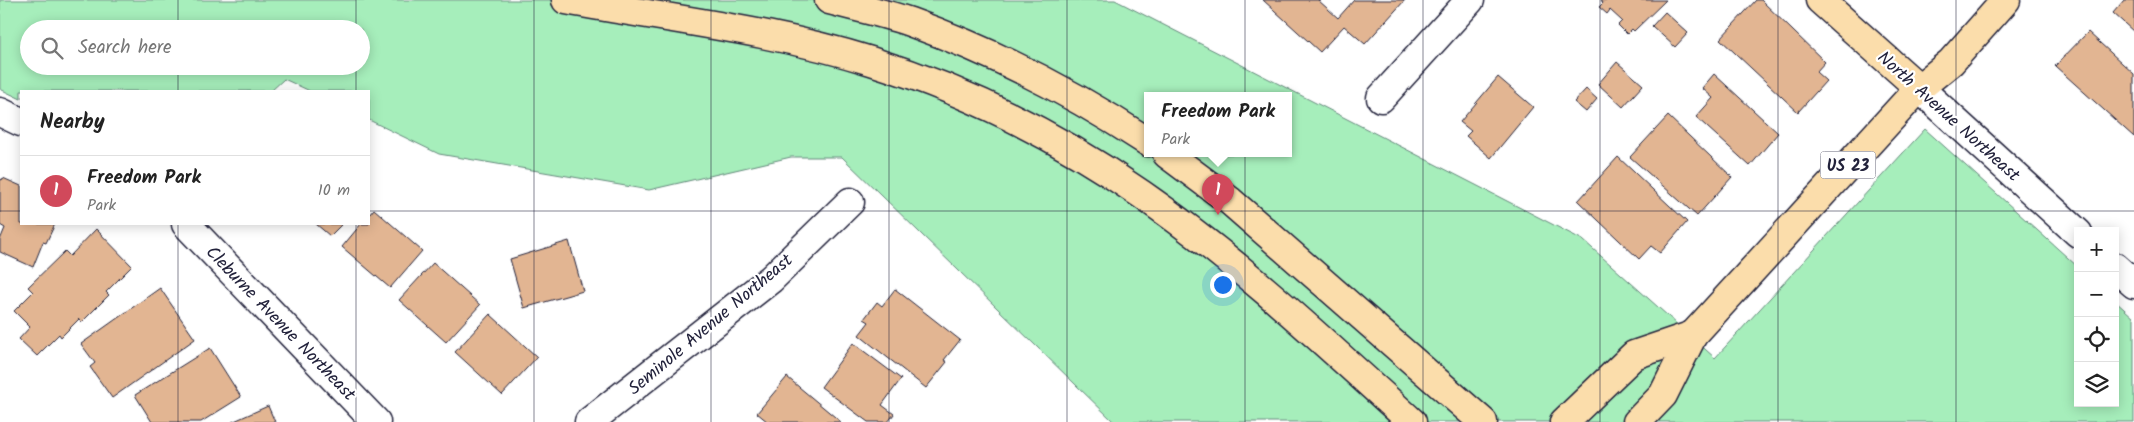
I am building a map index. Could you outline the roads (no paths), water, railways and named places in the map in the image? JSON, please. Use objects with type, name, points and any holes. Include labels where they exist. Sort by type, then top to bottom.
[{"type":"main road","points":[[566,0],[783,38],[862,58],[951,90],[1042,133],[1141,193],[1188,228],[1311,329],[1412,422]]},
{"type":"main road","points":[[829,0],[909,22],[991,54],[1070,94],[1144,140]]},
{"type":"main road","name":"North Avenue Northeast","points":[[1820,0],[1919,88]]},
{"type":"main road","name":"US 23","points":[[1637,422],[1663,395],[1694,335],[1919,88],[1951,62],[2006,0]]},
{"type":"main road","points":[[1171,157],[1230,201],[1483,422]]},
{"type":"main road","name":"US 23","points":[[1564,422],[1634,355],[1694,335]]},
{"type":"street","points":[[1381,98],[1470,0]]},
{"type":"street","name":"North Avenue Northeast","points":[[1919,88],[2074,229]]},
{"type":"street","points":[[0,112],[20,122]]},
{"type":"street","name":"Seminole Avenue Northeast","points":[[589,422],[771,279],[850,202]]},
{"type":"street","name":"Cleburne Avenue Northeast","points":[[187,225],[376,422]]},
{"type":"street","points":[[2119,271],[2134,284]]},
{"type":"place","name":"Freedom Park","points":[[1218,215]]}]
